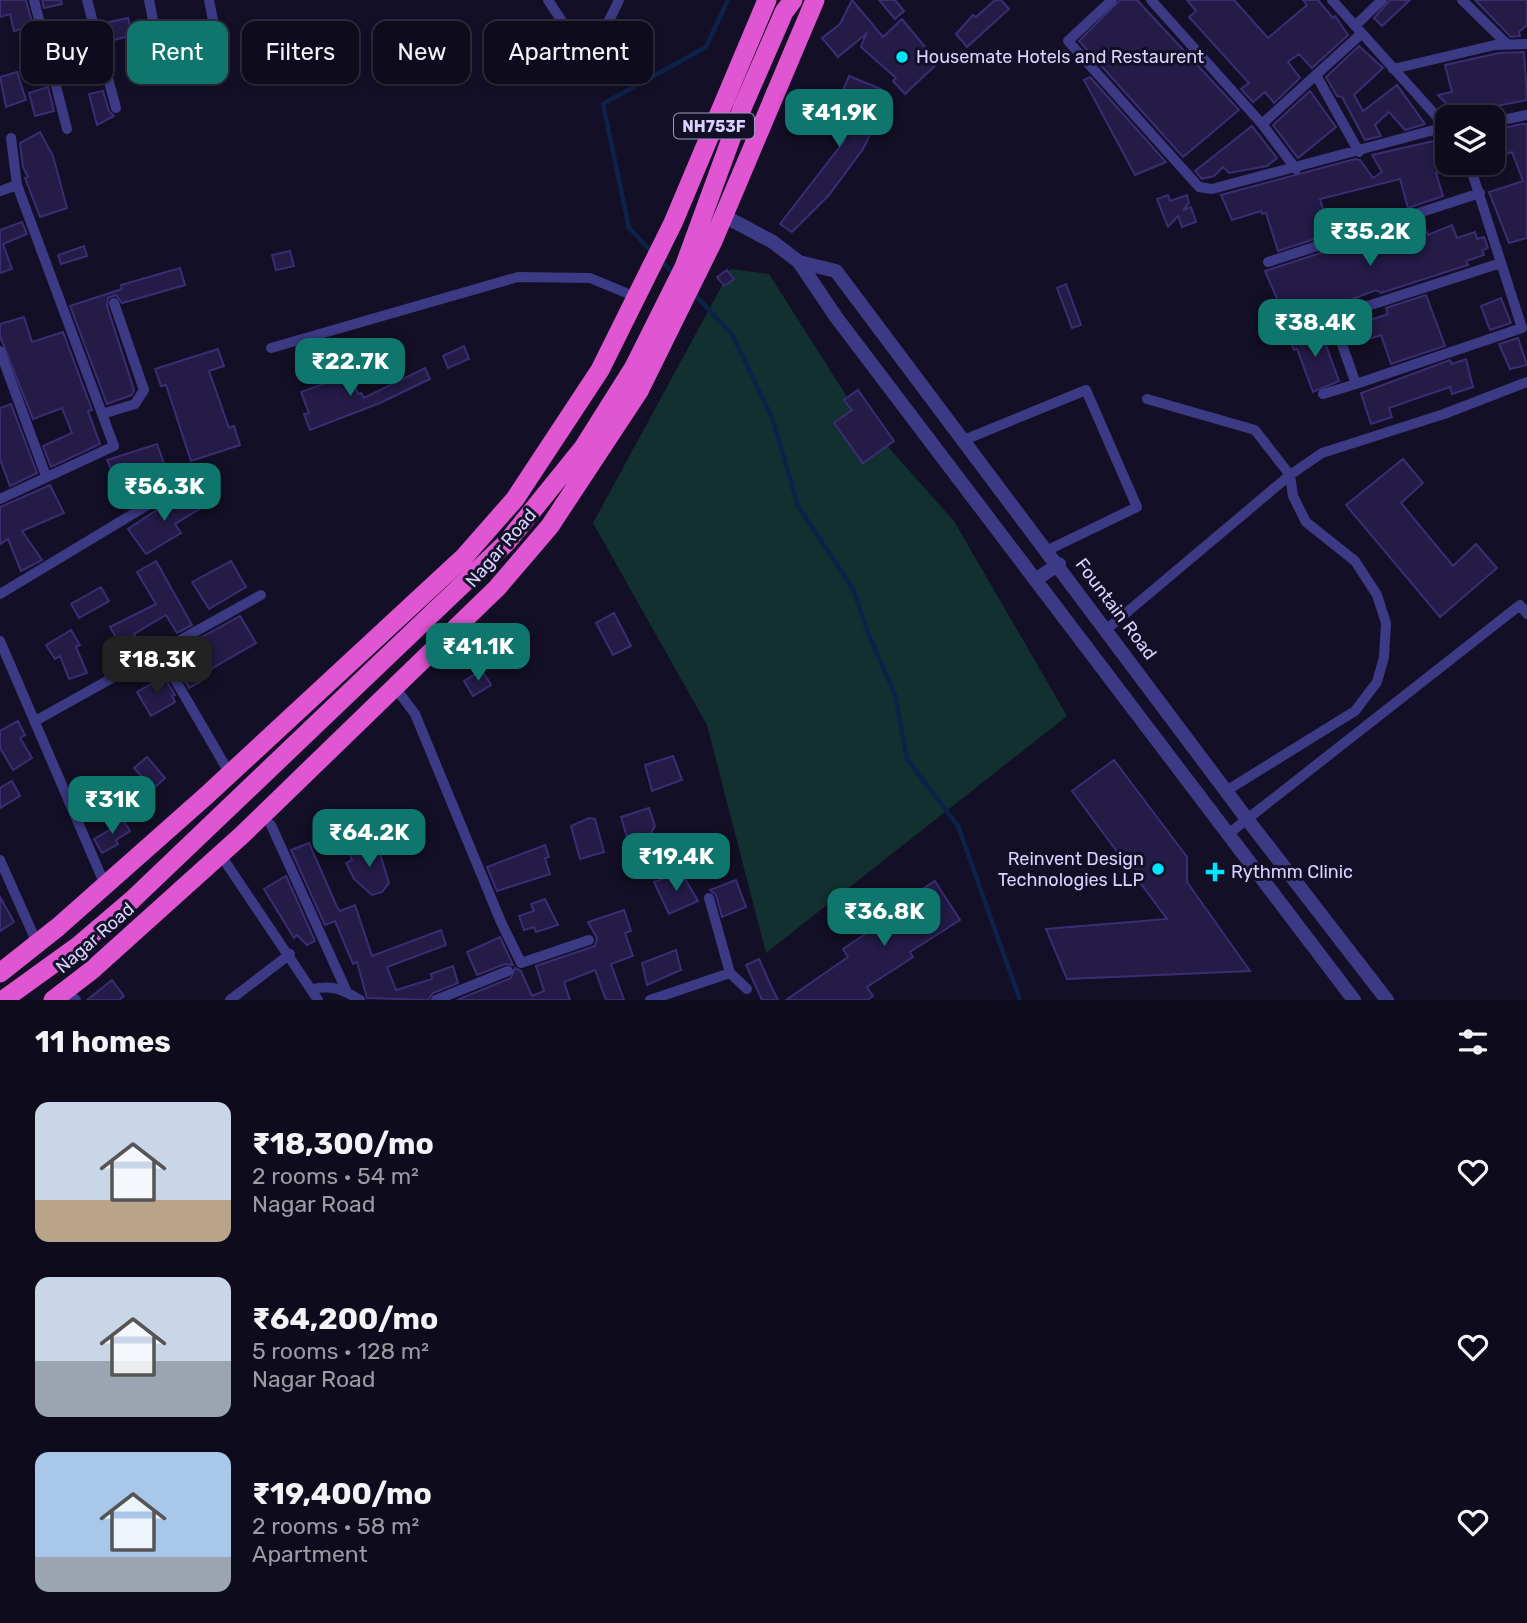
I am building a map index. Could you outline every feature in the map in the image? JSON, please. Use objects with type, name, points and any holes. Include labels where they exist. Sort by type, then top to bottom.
[{"type":"highway","name":"Nagar Road","points":[[0,973],[105,885],[230,774],[464,557],[515,499],[600,370],[657,256],[700,161],[767,0]]},
{"type":"highway","points":[[3,1000],[78,946],[132,900],[507,542],[583,448],[684,284],[704,209],[743,106],[784,12],[793,0]]},
{"type":"highway","name":"Nagar Road","points":[[53,1000],[92,971],[220,854],[497,588],[550,526],[639,391],[684,284],[724,216],[815,0]]},
{"type":"highway","points":[[700,161],[704,209]]},
{"type":"street","points":[[34,0],[67,129]]},
{"type":"street","points":[[87,0],[116,107]]},
{"type":"street","points":[[149,0],[153,21]]},
{"type":"street","points":[[209,0],[213,21]]},
{"type":"street","points":[[548,0],[571,35],[585,44],[598,37],[606,27],[619,0]]},
{"type":"street","points":[[1112,0],[1068,41],[1199,187],[1212,188],[1296,169],[1435,130]]},
{"type":"street","points":[[1151,0],[1262,124],[1296,169]]},
{"type":"street","points":[[1332,0],[1435,115]]},
{"type":"street","points":[[1262,124],[1317,75],[1382,0]]},
{"type":"street","points":[[1462,0],[1507,44]]},
{"type":"street","points":[[1393,69],[1507,44],[1527,44]]},
{"type":"street","points":[[1317,75],[1359,152]]},
{"type":"street","points":[[1505,120],[1527,115]]},
{"type":"street","points":[[0,499],[114,446],[17,185],[11,138]]},
{"type":"street","points":[[1323,394],[1522,328],[1473,175]]},
{"type":"street","points":[[0,191],[17,185]]},
{"type":"street","points":[[1268,262],[1480,193]]},
{"type":"street","name":"Fountain Road","points":[[724,216],[773,242],[799,262],[815,290],[1354,1000]]},
{"type":"street","name":"Fountain Road","points":[[799,262],[836,271],[1059,564],[1247,819],[1387,1000]]},
{"type":"street","points":[[1293,330],[1501,263]]},
{"type":"street","points":[[271,348],[518,277],[590,278],[636,298]]},
{"type":"street","points":[[102,414],[135,404],[144,390],[114,303]]},
{"type":"street","points":[[1333,319],[1356,384]]},
{"type":"street","points":[[0,351],[46,476]]},
{"type":"street","points":[[1107,629],[1290,475],[1322,453],[1444,414],[1527,382]]},
{"type":"street","points":[[964,440],[1086,390],[1137,507],[1048,550]]},
{"type":"street","points":[[1147,399],[1255,430],[1290,475],[1293,496],[1306,522],[1355,561],[1377,595],[1386,623],[1384,657],[1377,682],[1354,711],[1226,791]]},
{"type":"street","points":[[0,594],[172,491]]},
{"type":"street","points":[[1035,580],[1059,564]]},
{"type":"street","points":[[37,720],[261,596]]},
{"type":"street","points":[[1227,835],[1520,606],[1527,614]]},
{"type":"street","points":[[0,641],[37,720],[105,885]]},
{"type":"street","points":[[159,652],[230,774]]},
{"type":"street","points":[[400,694],[415,714],[501,922],[521,963],[589,940]]},
{"type":"street","points":[[271,825],[347,992]]},
{"type":"street","points":[[220,854],[290,954],[318,1000]]},
{"type":"street","points":[[0,860],[37,943]]},
{"type":"street","points":[[709,898],[730,973],[747,989]]},
{"type":"street","points":[[230,1000],[290,954]]},
{"type":"street","points":[[436,1000],[508,971]]},
{"type":"street","points":[[654,999],[730,973]]},
{"type":"street","points":[[312,989],[328,986],[347,992],[360,1000]]},
{"type":"green space","points":[[731,269],[769,274],[856,411],[954,521],[1067,716],[766,953],[707,725],[593,523]]},
{"type":"building","points":[[0,0],[26,0],[32,21],[21,21],[21,29],[14,31],[10,14],[0,17]]},
{"type":"building","points":[[42,0],[61,0],[62,4],[44,8]]},
{"type":"building","name":"Housemate Hotels and Restaurent","points":[[852,0],[883,37],[902,19],[938,63],[905,94],[893,81],[896,78],[861,47],[866,34],[838,57],[822,38],[840,24]]},
{"type":"building","points":[[879,0],[895,0],[904,11],[895,19]]},
{"type":"building","points":[[995,0],[1001,0],[1009,9],[967,47],[956,34],[973,15],[976,17]]},
{"type":"building","points":[[1120,0],[1137,0],[1239,110],[1183,157],[1079,41]]},
{"type":"building","points":[[1187,0],[1234,0],[1268,38],[1307,5],[1303,0],[1318,0],[1333,18],[1335,16],[1348,35],[1312,68],[1299,54],[1288,62],[1300,78],[1274,103],[1265,92],[1253,102],[1241,89],[1249,83],[1189,17],[1196,11]]},
{"type":"building","points":[[1390,0],[1410,0],[1382,26],[1374,18]]},
{"type":"building","points":[[1475,0],[1527,0],[1527,25],[1519,32],[1520,36],[1511,37]]},
{"type":"building","points":[[128,18],[127,37],[113,40],[113,21]]},
{"type":"building","points":[[1359,46],[1383,68],[1354,95],[1363,111],[1397,85],[1425,124],[1405,130],[1389,112],[1375,125],[1381,136],[1365,140],[1342,97],[1337,96],[1326,77]]},
{"type":"building","points":[[1524,52],[1527,100],[1502,105],[1447,105],[1438,95],[1452,92],[1445,65],[1499,53]]},
{"type":"building","points":[[17,72],[26,100],[6,107],[0,77]]},
{"type":"building","points":[[849,76],[881,89],[864,130],[871,133],[863,149],[829,195],[792,232],[780,224],[845,140],[836,136],[846,114],[835,110]]},
{"type":"building","points":[[1090,77],[1166,162],[1135,175],[1084,80]]},
{"type":"building","points":[[48,87],[54,111],[35,116],[29,93]]},
{"type":"building","points":[[103,91],[109,111],[114,116],[97,125],[89,94]]},
{"type":"building","points":[[1310,91],[1336,127],[1298,158],[1273,125]]},
{"type":"building","points":[[1527,124],[1527,238],[1509,243],[1489,192],[1523,181],[1512,152],[1506,154],[1505,128]]},
{"type":"building","points":[[1252,126],[1277,158],[1267,166],[1229,173],[1223,167],[1214,176],[1202,179],[1195,171]]},
{"type":"building","points":[[40,132],[53,156],[67,208],[40,217],[25,178],[28,177],[23,167],[20,143]]},
{"type":"building","points":[[1435,141],[1435,175],[1443,196],[1408,208],[1400,179],[1320,199],[1330,234],[1278,251],[1266,213],[1262,214],[1261,211],[1232,220],[1221,195],[1355,159],[1360,160],[1373,178],[1382,172],[1372,155]]},
{"type":"building","points":[[1168,195],[1170,201],[1187,195],[1189,203],[1183,210],[1191,207],[1196,222],[1182,227],[1178,216],[1168,227],[1157,199]]},
{"type":"building","points":[[1422,220],[1428,235],[1452,225],[1457,238],[1475,232],[1477,239],[1484,237],[1488,248],[1482,250],[1484,255],[1466,261],[1468,265],[1381,293],[1376,290],[1288,324],[1265,271]]},
{"type":"building","points":[[22,222],[27,234],[3,244],[12,269],[0,273],[0,230]]},
{"type":"building","points":[[84,246],[87,256],[61,264],[58,255]]},
{"type":"building","points":[[290,251],[294,266],[276,270],[272,255]]},
{"type":"building","points":[[180,268],[185,285],[122,303],[116,295],[108,298],[107,306],[134,390],[132,395],[107,404],[70,306],[122,289],[121,285]]},
{"type":"building","points":[[727,270],[734,279],[724,286],[717,277]]},
{"type":"building","points":[[1066,284],[1081,325],[1072,328],[1057,288]]},
{"type":"building","points":[[1426,295],[1445,346],[1391,364],[1381,335],[1360,342],[1355,325],[1388,314],[1386,308]]},
{"type":"building","points":[[1501,298],[1511,323],[1490,330],[1481,306]]},
{"type":"building","points":[[24,317],[32,342],[63,332],[92,410],[88,411],[100,444],[51,467],[43,446],[72,433],[62,408],[33,419],[0,336],[0,324]]},
{"type":"building","points":[[1320,329],[1339,381],[1313,392],[1297,349],[1294,350],[1289,338]]},
{"type":"building","points":[[1518,338],[1527,365],[1510,369],[1499,344]]},
{"type":"building","points":[[464,346],[469,359],[448,368],[443,356]]},
{"type":"building","points":[[218,349],[224,366],[209,371],[229,428],[234,426],[240,445],[191,461],[166,385],[161,386],[155,369]]},
{"type":"building","points":[[1466,359],[1473,387],[1452,394],[1450,387],[1389,408],[1392,417],[1371,424],[1361,393],[1450,360],[1452,364]]},
{"type":"building","points":[[425,368],[430,379],[380,403],[310,430],[304,414],[309,413],[301,392],[350,374],[358,394],[361,393],[364,398]]},
{"type":"building","points":[[858,390],[894,441],[863,463],[834,423],[852,410],[844,400]]},
{"type":"building","points":[[11,404],[37,473],[10,486],[0,459],[0,408]]},
{"type":"building","points":[[157,444],[168,475],[122,492],[107,460]]},
{"type":"building","points":[[1403,459],[1423,483],[1401,503],[1453,566],[1476,544],[1497,568],[1440,617],[1346,505]]},
{"type":"building","points":[[50,485],[64,513],[22,531],[42,560],[21,571],[8,539],[0,544],[0,507]]},
{"type":"building","points":[[193,492],[203,507],[175,524],[181,533],[146,554],[128,529],[164,505],[167,509]]},
{"type":"building","points":[[156,561],[192,625],[177,633],[166,615],[134,634],[140,644],[124,652],[110,627],[156,604],[137,572]]},
{"type":"building","points":[[231,561],[246,587],[209,609],[192,582]]},
{"type":"building","points":[[101,587],[109,601],[79,618],[71,604]]},
{"type":"building","points":[[614,613],[631,646],[613,655],[596,623]]},
{"type":"building","points":[[240,616],[256,643],[197,677],[200,682],[189,688],[177,667],[191,659],[184,647]]},
{"type":"building","points":[[71,630],[80,645],[76,647],[87,673],[69,679],[60,656],[55,659],[46,645]]},
{"type":"building","points":[[482,670],[491,685],[473,696],[464,681]]},
{"type":"building","points":[[164,677],[175,695],[172,696],[175,702],[151,716],[137,692]]},
{"type":"building","points":[[18,721],[25,735],[20,738],[32,758],[13,770],[0,748],[0,731]]},
{"type":"building","points":[[673,756],[682,780],[652,791],[645,765]]},
{"type":"building","points":[[147,757],[165,778],[153,789],[134,768]]},
{"type":"building","name":"Reinvent Design Technologies LLP","points":[[1114,760],[1187,857],[1187,882],[1250,971],[1067,979],[1046,929],[1167,919],[1072,791]]},
{"type":"building","points":[[12,781],[20,796],[0,808],[0,788]]},
{"type":"building","points":[[649,808],[655,826],[650,835],[629,844],[621,817]]},
{"type":"building","points":[[122,818],[130,831],[116,840],[118,844],[102,853],[94,839],[113,828],[111,824]]},
{"type":"building","points":[[589,818],[595,819],[604,852],[580,859],[571,826]]},
{"type":"building","points":[[309,843],[337,907],[340,911],[355,905],[372,956],[441,930],[446,945],[387,967],[396,990],[432,979],[431,974],[453,966],[458,983],[433,993],[428,1000],[367,998],[357,962],[353,964],[335,921],[325,925],[291,850]]},
{"type":"building","points":[[370,843],[372,849],[378,847],[389,883],[382,892],[372,895],[354,879],[346,863],[352,860],[349,852]]},
{"type":"building","points":[[545,845],[549,857],[545,858],[550,874],[497,891],[487,867]]},
{"type":"building","points":[[681,872],[698,901],[669,914],[654,882]]},
{"type":"building","points":[[286,876],[315,941],[307,945],[297,935],[294,938],[264,889]]},
{"type":"building","points":[[736,880],[746,907],[722,917],[716,895],[710,890]]},
{"type":"building","points":[[935,881],[960,920],[910,952],[913,957],[867,987],[873,996],[867,1000],[786,1000],[848,957],[843,949],[889,918],[886,913]]},
{"type":"building","points":[[0,897],[14,922],[0,931]]},
{"type":"building","points":[[545,899],[558,925],[536,932],[534,927],[524,930],[519,916],[534,911],[531,904]]},
{"type":"building","points":[[624,910],[631,931],[625,933],[633,956],[611,964],[624,1000],[606,1000],[595,970],[564,982],[570,1000],[457,1000],[511,978],[515,968],[521,971],[532,996],[544,991],[536,966],[595,946],[597,938],[588,922]]},
{"type":"building","points":[[500,937],[513,965],[505,964],[477,975],[467,952]]},
{"type":"building","points":[[676,950],[681,970],[647,985],[642,963]]},
{"type":"building","points":[[759,959],[778,1000],[762,1000],[746,965]]},
{"type":"building","points":[[112,980],[124,996],[119,1000],[87,1000]]},
{"type":"waterway","points":[[653,253],[629,228],[603,104],[706,47],[728,0]]},
{"type":"waterway","points":[[660,259],[675,276]]},
{"type":"waterway","points":[[694,294],[732,334],[773,420],[798,506],[853,589],[868,633],[895,695],[907,759],[958,826],[1020,1000]]},
{"type":"place","name":"Housemate Hotels and Restaurent","points":[[902,57]]},
{"type":"place","name":"Reinvent Design Technologies LLP","points":[[1158,869]]},
{"type":"place","name":"Rythmm Clinic","points":[[1215,872]]}]
